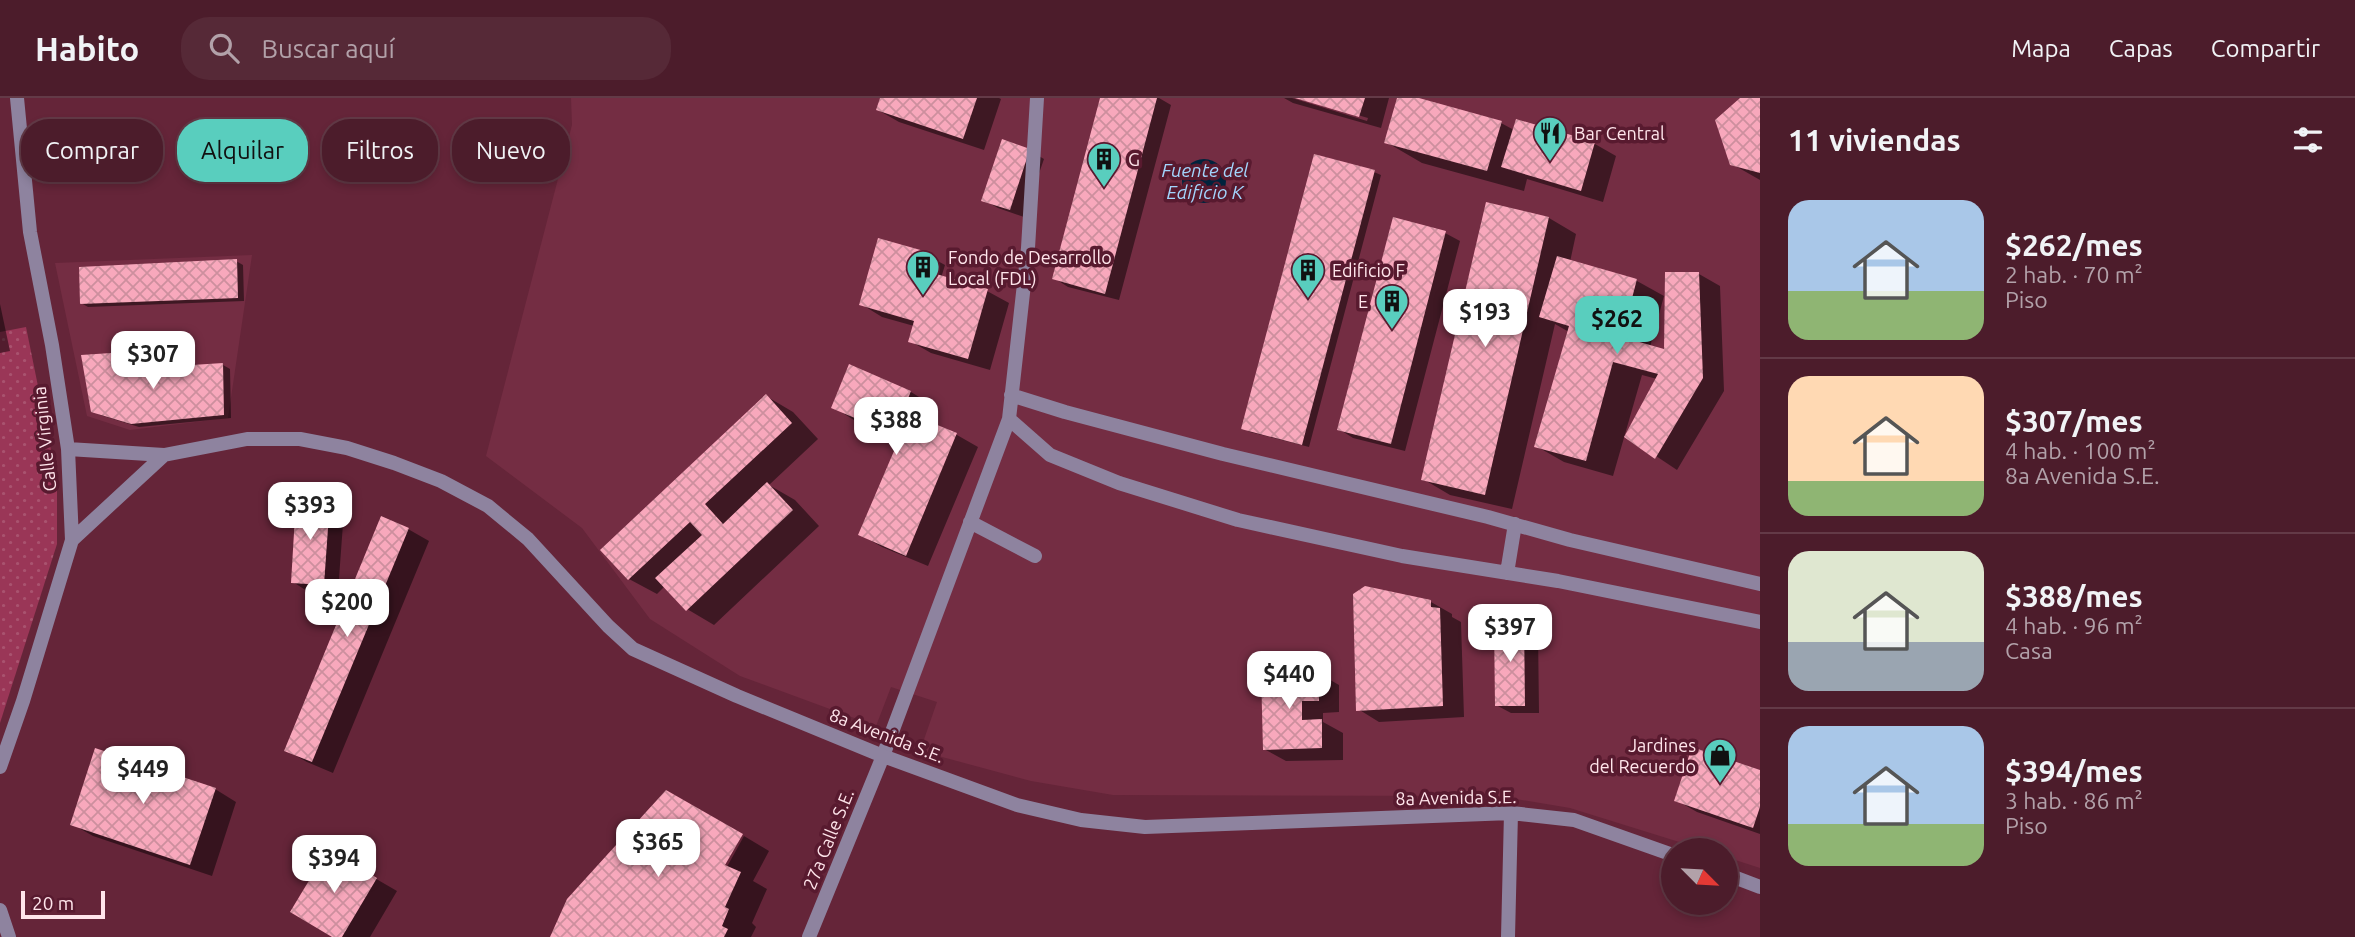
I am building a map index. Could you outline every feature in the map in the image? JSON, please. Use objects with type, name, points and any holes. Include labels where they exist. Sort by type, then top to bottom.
[{"type":"street","name":"Calle Virginia","points":[[0,767],[72,540],[68,449],[52,345],[30,232],[18,98]]},
{"type":"street","name":"27a Calle S.E.","points":[[809,937],[883,756],[1009,419],[1028,248],[1037,98]]},
{"type":"street","points":[[1011,395],[1223,454],[1760,584]]},
{"type":"street","points":[[1009,419],[1050,455],[1090,472],[1238,520],[1402,556],[1559,581],[1760,622]]},
{"type":"street","name":"8a Avenida S.E.","points":[[68,449],[164,455],[247,439],[300,439],[347,448],[441,481],[488,506],[528,538],[608,626],[633,649],[737,696],[883,756],[1017,805],[1081,820],[1145,828],[1511,813],[1574,820],[1661,851]]},
{"type":"street","points":[[72,540],[164,455]]},
{"type":"street","points":[[970,522],[1035,556]]},
{"type":"street","points":[[1507,573],[1508,551],[1515,524]]},
{"type":"street","points":[[1508,937],[1511,813]]},
{"type":"street","points":[[1738,879],[1760,887]]},
{"type":"street","points":[[0,911],[9,937]]},
{"type":"shaded area","points":[[571,98],[1760,98],[1760,868],[1738,861],[1738,838],[1666,838],[1570,808],[1498,796],[1113,795],[1031,781],[920,751],[937,702],[891,687],[876,726],[740,676],[650,619],[582,528],[486,456],[557,182],[570,182]]},
{"type":"shaded area","points":[[252,255],[228,418],[130,430],[87,416],[55,263]]},
{"type":"shaded area","points":[[26,327],[57,480],[57,544],[0,723],[0,332]]},
{"type":"water","name":"Fuente del Edificio K","points":[[1204,159],[1213,160],[1220,165],[1225,172],[1225,190],[1220,197],[1213,202],[1204,203],[1195,202],[1188,197],[1183,190],[1182,181],[1183,172],[1188,165],[1195,160]]},
{"type":"building","points":[[880,98],[977,98],[963,139],[876,110]]},
{"type":"building","name":"G","points":[[1100,98],[1157,98],[1105,294],[1052,279]]},
{"type":"building","points":[[1295,98],[1365,98],[1359,117]]},
{"type":"building","points":[[1397,98],[1419,98],[1502,121],[1487,171],[1384,143]]},
{"type":"building","points":[[1740,98],[1760,98],[1760,173],[1730,165],[1715,120]]},
{"type":"building","points":[[1516,119],[1595,142],[1581,191],[1501,167]]},
{"type":"building","points":[[1002,139],[1030,149],[1010,210],[981,201]]},
{"type":"building","name":"Edificio F","points":[[1314,154],[1375,170],[1302,445],[1241,429]]},
{"type":"building","points":[[1486,202],[1549,217],[1485,495],[1421,480]]},
{"type":"building","name":"E","points":[[1393,217],[1446,231],[1391,444],[1337,430]]},
{"type":"building","name":"Fondo de Desarrollo Local (FDL)","points":[[878,238],[924,251],[919,269],[988,289],[968,359],[908,342],[914,321],[859,305]]},
{"type":"building","points":[[1557,256],[1637,279],[1622,337],[1664,349],[1665,272],[1699,272],[1703,378],[1655,459],[1624,437],[1658,374],[1613,362],[1586,461],[1534,447],[1569,326],[1539,317]]},
{"type":"building","points":[[237,259],[238,298],[80,304],[79,267]]},
{"type":"building","points":[[111,353],[114,370],[223,363],[224,415],[131,424],[91,412],[81,355]]},
{"type":"building","points":[[849,364],[911,391],[903,411],[957,433],[906,556],[858,535],[900,437],[831,408]]},
{"type":"building","points":[[766,394],[792,423],[705,504],[723,524],[767,482],[793,510],[686,611],[655,578],[702,535],[690,522],[628,580],[600,550]]},
{"type":"building","points":[[296,499],[330,500],[324,585],[291,583]]},
{"type":"building","points":[[381,516],[409,528],[312,762],[284,751]]},
{"type":"building","points":[[1365,586],[1431,600],[1431,607],[1440,608],[1443,706],[1356,711],[1353,594]]},
{"type":"building","points":[[1524,621],[1525,706],[1495,706],[1494,622]]},
{"type":"building","points":[[1318,671],[1319,701],[1302,701],[1302,720],[1322,719],[1322,748],[1263,750],[1261,672]]},
{"type":"building","name":"Jardines del Recuerdo","points":[[1692,747],[1760,770],[1760,807],[1753,828],[1674,801]]},
{"type":"building","points":[[95,748],[216,788],[190,865],[70,825]]},
{"type":"building","points":[[666,790],[743,834],[725,865],[741,872],[725,907],[729,909],[722,926],[728,929],[724,937],[550,937],[567,899]]},
{"type":"building","points":[[328,849],[377,878],[342,937],[332,937],[290,912]]},
{"type":"place","name":"Bar Central","points":[[1550,163]]},
{"type":"place","name":"G","points":[[1104,189]]},
{"type":"place","name":"Fondo de Desarrollo Local (FDL)","points":[[923,297]]},
{"type":"place","name":"Edificio F","points":[[1308,300]]},
{"type":"place","name":"E","points":[[1392,331]]},
{"type":"place","name":"Jardines del Recuerdo","points":[[1720,785]]}]
